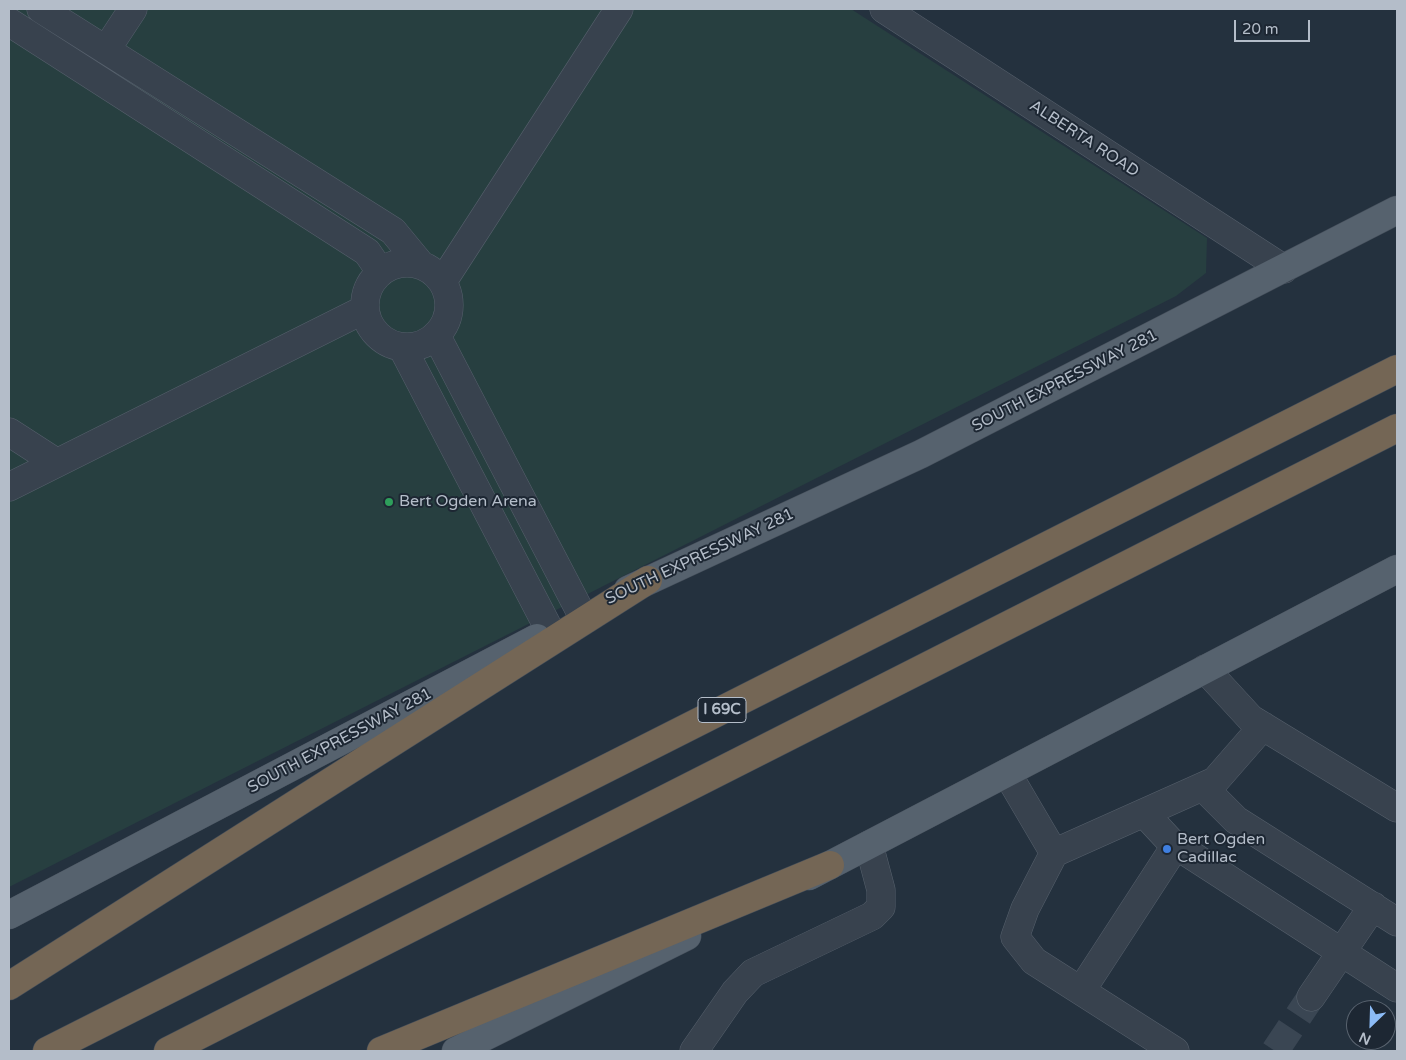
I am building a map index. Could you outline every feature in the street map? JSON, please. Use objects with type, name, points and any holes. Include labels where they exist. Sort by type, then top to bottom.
[{"type":"highway","name":"I 69C","points":[[47,1051],[1397,369]]},
{"type":"highway","points":[[168,1051],[1397,428]]},
{"type":"highway","points":[[9,986],[648,580]]},
{"type":"highway","points":[[381,1051],[830,865]]},
{"type":"main road","name":"SOUTH EXPRESSWAY 281","points":[[9,915],[648,580],[921,454],[1397,210]]},
{"type":"main road","points":[[456,1051],[830,865],[1397,569]]},
{"type":"street","points":[[42,9],[393,231],[421,265]]},
{"type":"street","points":[[106,50],[133,9]]},
{"type":"street","points":[[443,281],[619,9]]},
{"type":"street","name":"ALBERTA ROAD","points":[[884,9],[1284,269]]},
{"type":"street","points":[[9,22],[367,252],[380,271]]},
{"type":"street","points":[[53,50],[69,26]]},
{"type":"street","points":[[177,130],[193,104]]},
{"type":"street","points":[[407,262],[421,265],[433,271],[443,281],[448,294],[450,308],[447,321],[429,342],[416,346],[402,347],[388,343],[377,334],[369,323],[365,309],[366,295],[371,282],[380,271],[393,265],[407,262]]},
{"type":"street","points":[[9,487],[365,309]]},
{"type":"street","points":[[436,335],[582,615]]},
{"type":"street","points":[[402,347],[550,631]]},
{"type":"street","points":[[9,432],[57,463]]},
{"type":"street","points":[[506,547],[538,530]]},
{"type":"street","points":[[1205,669],[1251,719],[1397,808]]},
{"type":"street","points":[[1175,1051],[1034,961],[1015,938],[1025,910],[1054,853],[1215,781],[1263,726]]},
{"type":"street","points":[[1007,773],[1054,853]]},
{"type":"street","points":[[1203,787],[1236,820],[1397,922]]},
{"type":"street","points":[[1144,813],[1176,845],[1397,988]]},
{"type":"street","points":[[694,1051],[735,992],[753,973],[872,916],[881,907],[881,890],[869,845]]},
{"type":"street","points":[[1081,991],[1176,845]]},
{"type":"street","points":[[1311,997],[1373,906]]},
{"type":"green space","name":"Bert Ogden Arena","points":[[9,9],[851,9],[1207,238],[1206,273],[1176,296],[9,887]]},
{"type":"tunnel","points":[[1275,1051],[1311,997]]},
{"type":"place","name":"Bert Ogden Arena","points":[[389,502]]},
{"type":"place","name":"Bert Ogden Cadillac","points":[[1167,849]]}]
